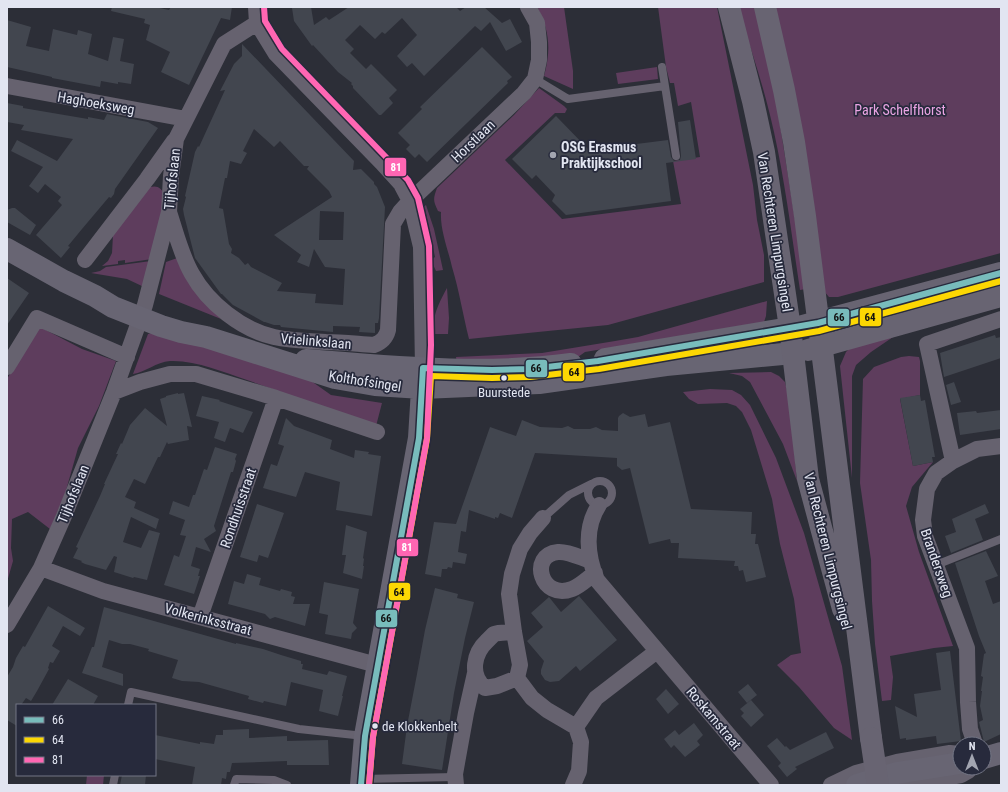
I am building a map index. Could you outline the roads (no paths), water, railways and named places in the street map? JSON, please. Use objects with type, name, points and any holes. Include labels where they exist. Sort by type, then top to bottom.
[{"type":"main road","name":"Van Rechteren Limpurgsingel","points":[[729,7],[753,101],[764,152],[790,328],[808,479],[864,692]]},
{"type":"main road","name":"Van Rechteren Limpurgsingel","points":[[765,7],[794,142],[805,216],[864,692],[878,785]]},
{"type":"main road","name":"Kolthofsingel","points":[[7,249],[64,281],[95,296],[128,301],[143,312],[181,332],[206,337],[275,359],[390,367],[423,378],[539,383],[681,363],[793,353]]},
{"type":"main road","points":[[790,328],[818,323],[1001,273]]},
{"type":"main road","points":[[793,353],[821,347],[1001,296]]},
{"type":"main road","name":"Kolthofsingel","points":[[423,378],[492,370],[550,367],[790,328]]},
{"type":"main road","points":[[361,782],[365,736],[419,438],[423,378]]},
{"type":"main road","points":[[857,785],[897,773],[952,763]]},
{"type":"street","points":[[256,7],[257,24],[276,54],[386,168],[400,184],[410,201],[421,247],[423,378]]},
{"type":"street","name":"Horstlaan","points":[[410,201],[524,92],[535,79],[539,60],[539,42],[537,24],[528,7]]},
{"type":"street","name":"Tijhofslaan","points":[[85,260],[176,139],[224,44],[257,24]]},
{"type":"street","name":"Haghoeksweg","points":[[7,86],[186,119]]},
{"type":"street","name":"Tijhofslaan","points":[[7,625],[41,568],[64,516],[114,392],[143,312],[169,212],[171,176],[176,139]]},
{"type":"street","name":"Vrielinkslaan","points":[[169,212],[178,242],[192,275],[203,290],[229,316],[242,325],[274,337],[374,345],[382,342],[388,330],[392,224],[410,201]]},
{"type":"street","points":[[7,367],[37,318],[127,358]]},
{"type":"street","points":[[953,461],[927,344],[1001,319]]},
{"type":"street","points":[[114,392],[140,382],[170,374],[196,374],[276,398],[377,432]]},
{"type":"street","name":"Rondhuisstraat","points":[[200,617],[276,398]]},
{"type":"street","name":"Brandersweg","points":[[972,736],[970,729],[968,702],[967,648],[926,536],[923,520],[924,507],[927,489],[936,473],[953,461],[977,449],[1001,446]]},
{"type":"street","name":"Roskamstraat","points":[[599,505],[594,512],[589,532],[589,552],[597,580],[771,785]]},
{"type":"street","points":[[543,518],[530,533],[520,549],[512,574],[509,594],[520,665],[517,678],[532,698],[547,710],[576,727],[581,742],[579,770],[573,785]]},
{"type":"street","name":"Volkerinksstraat","points":[[41,568],[103,591],[377,665]]},
{"type":"street","points":[[455,781],[466,713],[475,673],[475,664],[480,647],[494,635],[514,632]]},
{"type":"street","points":[[576,727],[596,698],[657,651]]},
{"type":"street","points":[[475,673],[479,684],[485,688],[497,686],[517,678]]},
{"type":"street","points":[[831,785],[856,773],[897,762],[952,753]]},
{"type":"street","points":[[905,785],[955,776]]},
{"type":"lane","points":[[662,67],[676,156]]},
{"type":"lane","points":[[535,79],[568,99],[665,86]]},
{"type":"lane","points":[[543,518],[569,495],[595,481],[606,482],[612,489],[609,501],[599,505],[591,502],[588,495],[591,484]]},
{"type":"lane","points":[[936,565],[1001,539]]},
{"type":"lane","points":[[128,704],[131,692],[299,729],[365,736]]},
{"type":"lane","points":[[234,785],[236,779],[274,780],[287,785]]},
{"type":"lane","points":[[361,782],[455,781]]},
{"type":"place","name":"OSG Erasmus Praktijkschool","points":[[553,155]]},
{"type":"place","name":"Buurstede","points":[[504,378]]},
{"type":"place","name":"de Klokkenbelt","points":[[375,726]]},
{"type":"park label","name":"Park Schelfhorst","points":[[900,110]]}]
